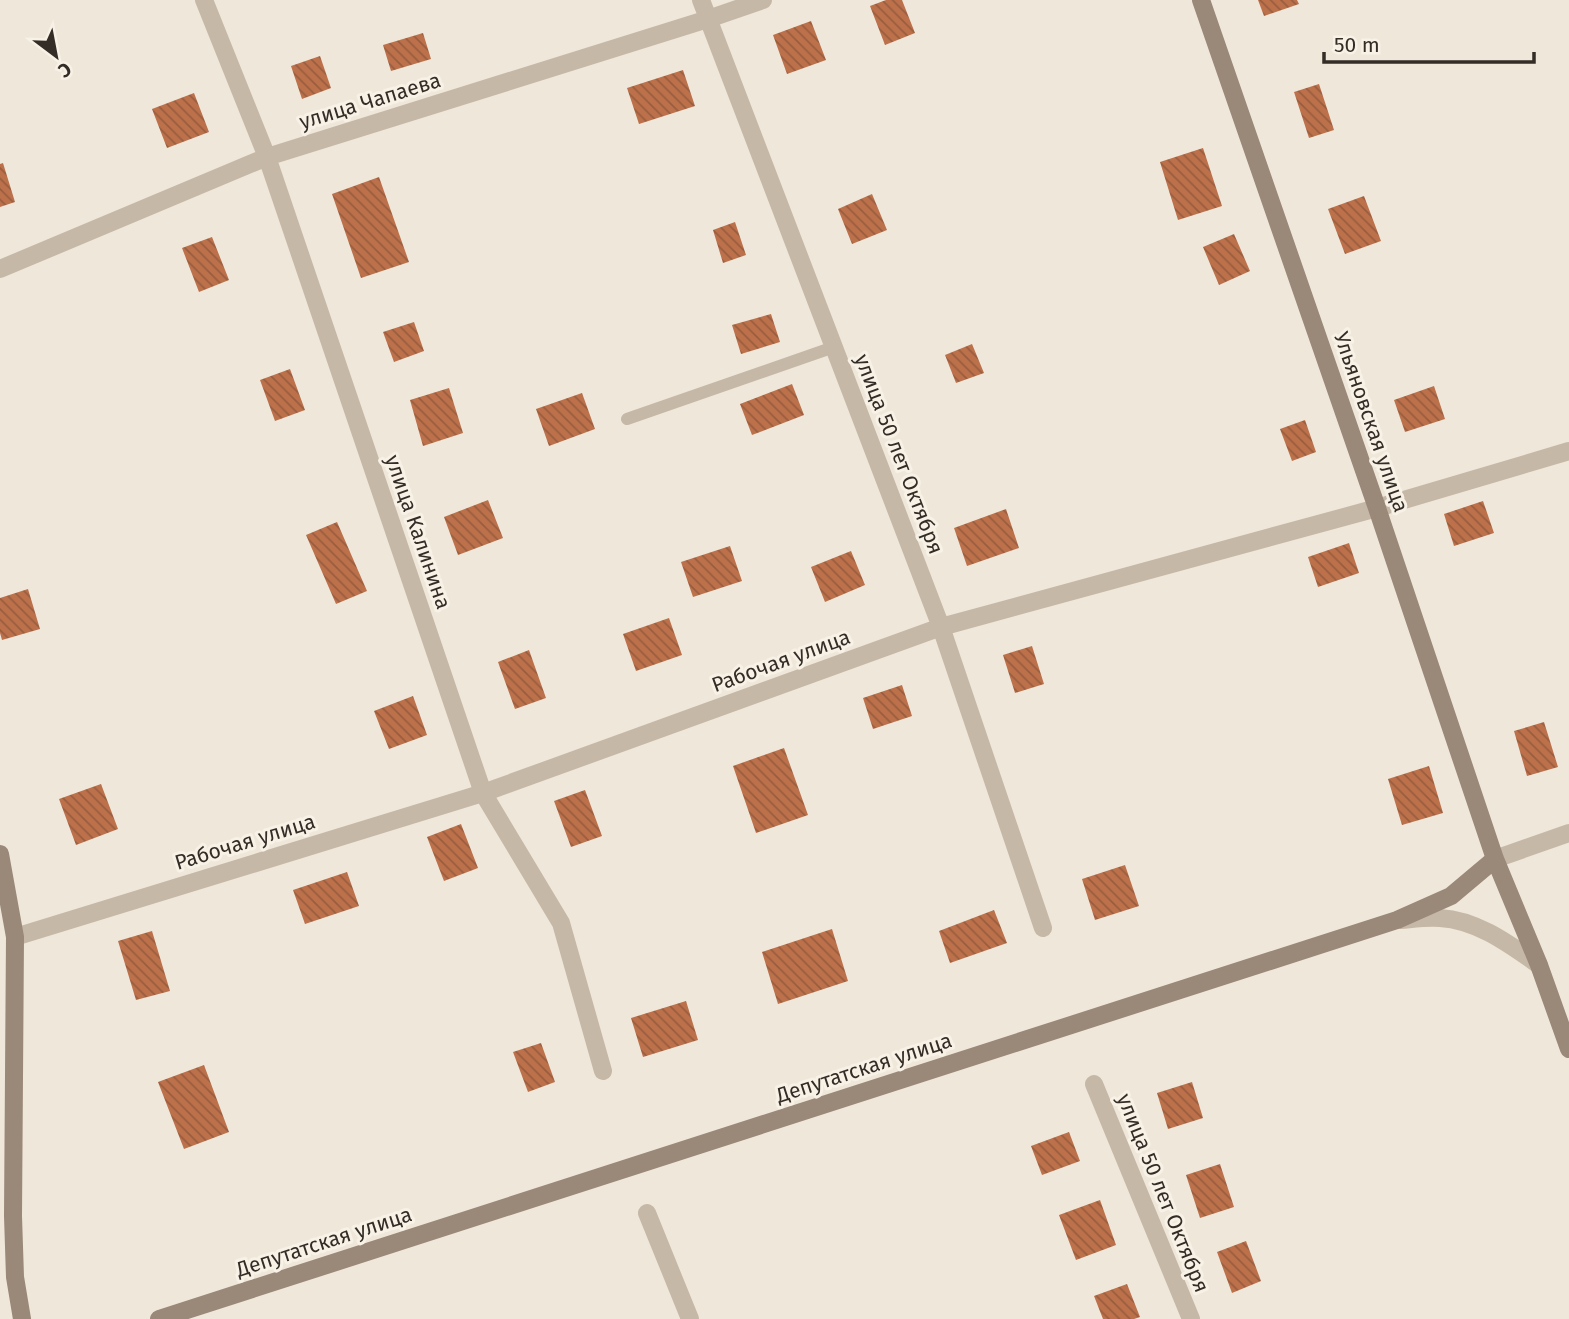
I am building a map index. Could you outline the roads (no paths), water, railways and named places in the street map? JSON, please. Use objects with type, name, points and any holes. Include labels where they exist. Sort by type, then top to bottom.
[{"type":"main road","name":"Ульяновская улица","points":[[1201,0],[1495,859],[1539,965],[1569,1049]]},
{"type":"main road","points":[[0,854],[15,937],[13,1216],[15,1277],[22,1319]]},
{"type":"main road","name":"Депутатская улица","points":[[159,1319],[1397,920],[1451,896],[1495,859]]},
{"type":"street","name":"улица Калинина","points":[[204,0],[267,157],[483,793],[561,923],[603,1071]]},
{"type":"street","name":"улица 50 лет Октября","points":[[701,0],[941,627],[1043,928]]},
{"type":"street","name":"улица Чапаева","points":[[0,269],[267,157],[763,0]]},
{"type":"street","name":"Рабочая улица","points":[[15,937],[483,793],[941,627],[1377,508],[1569,451]]},
{"type":"street","name":"Депутатская улица","points":[[1495,859],[1569,833]]},
{"type":"street","points":[[1397,920],[1440,918],[1472,925],[1503,940],[1539,965]]},
{"type":"street","name":"улица 50 лет Октября","points":[[1094,1084],[1191,1319]]},
{"type":"street","points":[[647,1213],[690,1319]]},
{"type":"lane","points":[[627,419],[834,347]]}]
